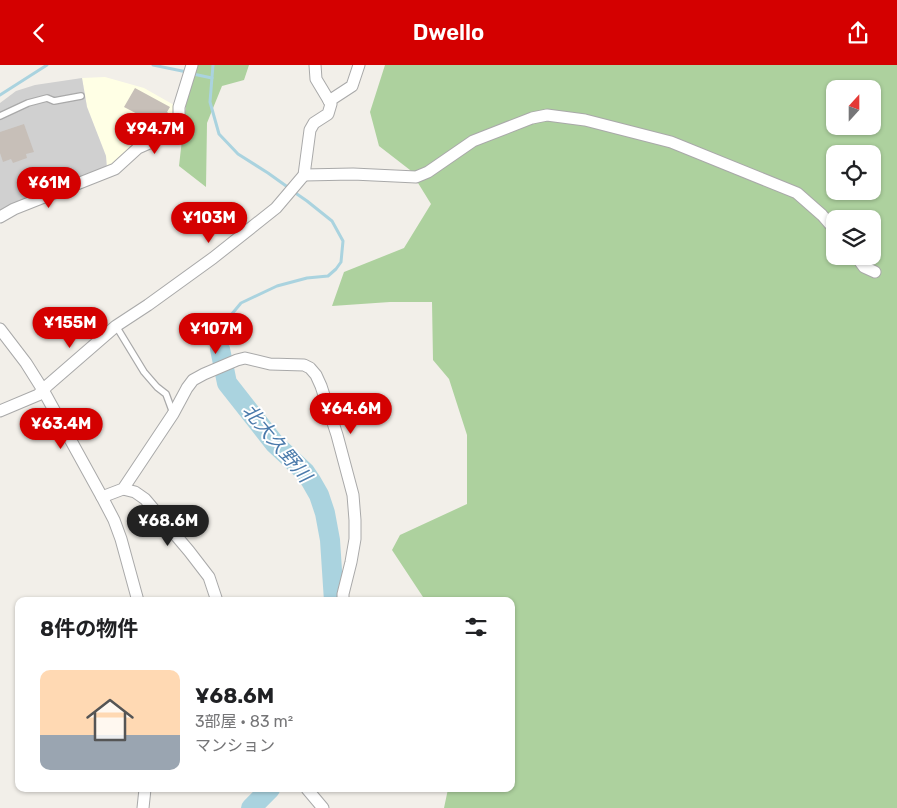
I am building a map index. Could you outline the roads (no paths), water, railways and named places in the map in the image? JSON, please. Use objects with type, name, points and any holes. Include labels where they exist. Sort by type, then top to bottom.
[{"type":"street","points":[[0,411],[38,395],[116,326],[213,258],[276,208],[300,179],[310,130],[314,123],[328,114],[331,104],[316,79],[315,65]]},
{"type":"street","points":[[329,101],[352,86],[359,65]]},
{"type":"street","points":[[0,217],[14,209],[115,169],[138,148],[174,132],[179,125],[179,107],[191,66]]},
{"type":"street","points":[[300,179],[353,174],[416,177],[428,172],[473,141],[532,118],[547,115],[585,120],[680,146],[797,193],[826,220]]},
{"type":"street","points":[[863,265],[876,272]]},
{"type":"street","points":[[0,329],[26,363],[43,390],[114,520],[137,597]]},
{"type":"street","points":[[123,489],[194,380],[204,374],[245,358],[270,364],[304,365],[310,368],[316,375],[321,386],[337,435],[353,495],[355,539],[343,597]]},
{"type":"street","points":[[102,497],[123,489],[135,492],[145,499],[209,577],[216,597]]},
{"type":"street","points":[[143,808],[145,792]]},
{"type":"street","points":[[310,792],[323,808]]},
{"type":"lane","points":[[0,116],[28,103],[47,98],[54,101],[81,96]]},
{"type":"lane","points":[[116,326],[144,372],[166,394],[173,414]]},
{"type":"waterway","points":[[0,95],[47,65]]},
{"type":"waterway","points":[[153,65],[187,72]]},
{"type":"waterway","name":"北大久野川","points":[[213,65],[210,102],[219,134],[238,154],[289,188]]},
{"type":"waterway","points":[[193,74],[212,78]]},
{"type":"waterway","name":"北大久野川","points":[[220,349],[226,321],[241,303],[277,286],[307,278],[328,276],[341,262],[343,241],[332,221],[294,192]]},
{"type":"waterway","name":"北大久野川","points":[[220,349],[227,383],[275,444],[305,472],[319,495],[325,513],[330,540],[334,597]]},
{"type":"waterway","name":"北大久野川","points":[[251,808],[267,792]]}]
